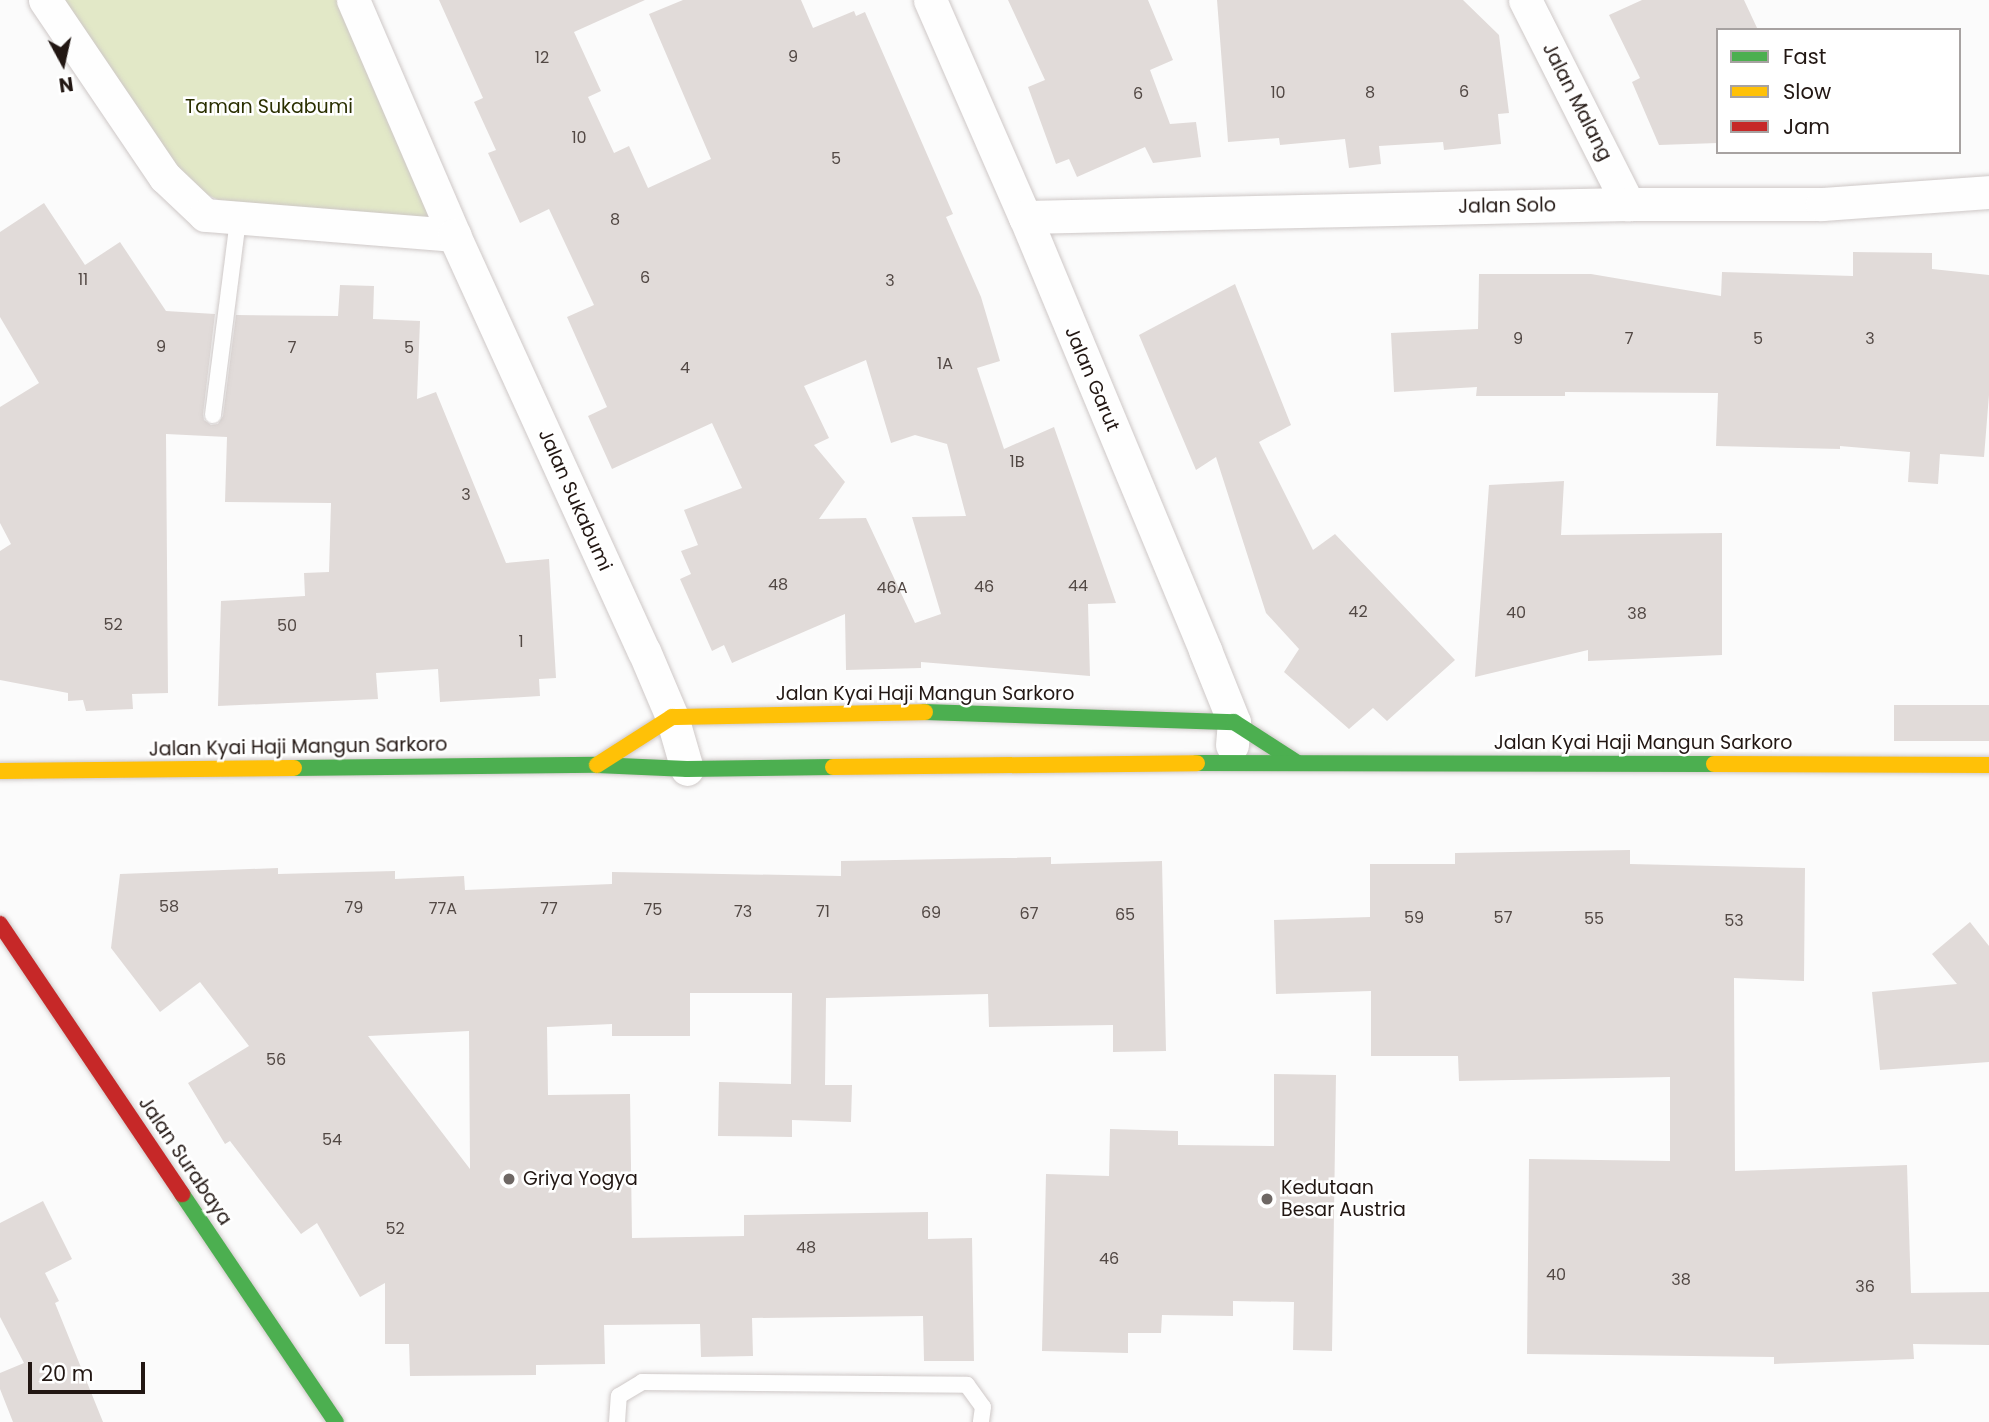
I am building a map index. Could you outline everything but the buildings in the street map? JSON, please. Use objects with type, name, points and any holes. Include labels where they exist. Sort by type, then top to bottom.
[{"type":"street","points":[[45,0],[165,177],[205,215],[371,226],[454,235]]},
{"type":"street","name":"Jalan Sukabumi","points":[[353,0],[454,235],[672,717],[687,769]]},
{"type":"street","name":"Jalan Garut","points":[[930,0],[1025,217],[1234,722],[1230,764]]},
{"type":"street","name":"Jalan Malang","points":[[1525,0],[1628,204]]},
{"type":"street","name":"Jalan Solo","points":[[1025,217],[1628,204],[1822,204],[1989,192]]},
{"type":"street","points":[[597,765],[672,717]]},
{"type":"street","name":"Jalan Kyai Haji Mangun Sarkoro","points":[[672,717],[1234,722]]},
{"type":"street","points":[[1234,722],[1296,762]]},
{"type":"street","name":"Jalan Kyai Haji Mangun Sarkoro","points":[[0,771],[597,765],[687,769],[973,759],[1230,764],[1989,765]]},
{"type":"street","name":"Jalan Surabaya","points":[[0,925],[336,1422]]},
{"type":"lane","points":[[213,415],[238,219]]},
{"type":"lane","points":[[617,1422],[619,1396],[642,1382],[967,1385],[983,1408],[981,1422]]},
{"type":"green space","name":"Taman Sukabumi","points":[[59,0],[341,0],[439,219],[245,212],[188,186]]},
{"type":"traffic: fast","points":[[925,712],[1234,722],[1296,762]]},
{"type":"traffic: fast","points":[[1197,763],[1714,764]]},
{"type":"traffic: fast","points":[[294,768],[597,765],[687,769],[833,767]]},
{"type":"traffic: fast","points":[[182,1194],[336,1422]]},
{"type":"traffic: slow","points":[[597,765],[672,717],[925,712]]},
{"type":"traffic: slow","points":[[833,767],[1197,763]]},
{"type":"traffic: slow","points":[[1714,764],[1989,765]]},
{"type":"traffic: slow","points":[[0,771],[294,768]]},
{"type":"traffic: jam","points":[[0,924],[182,1194]]},
{"type":"place","name":"Griya Yogya","points":[[509,1179]]},
{"type":"place","name":"Kedutaan Besar Austria","points":[[1267,1199]]}]
